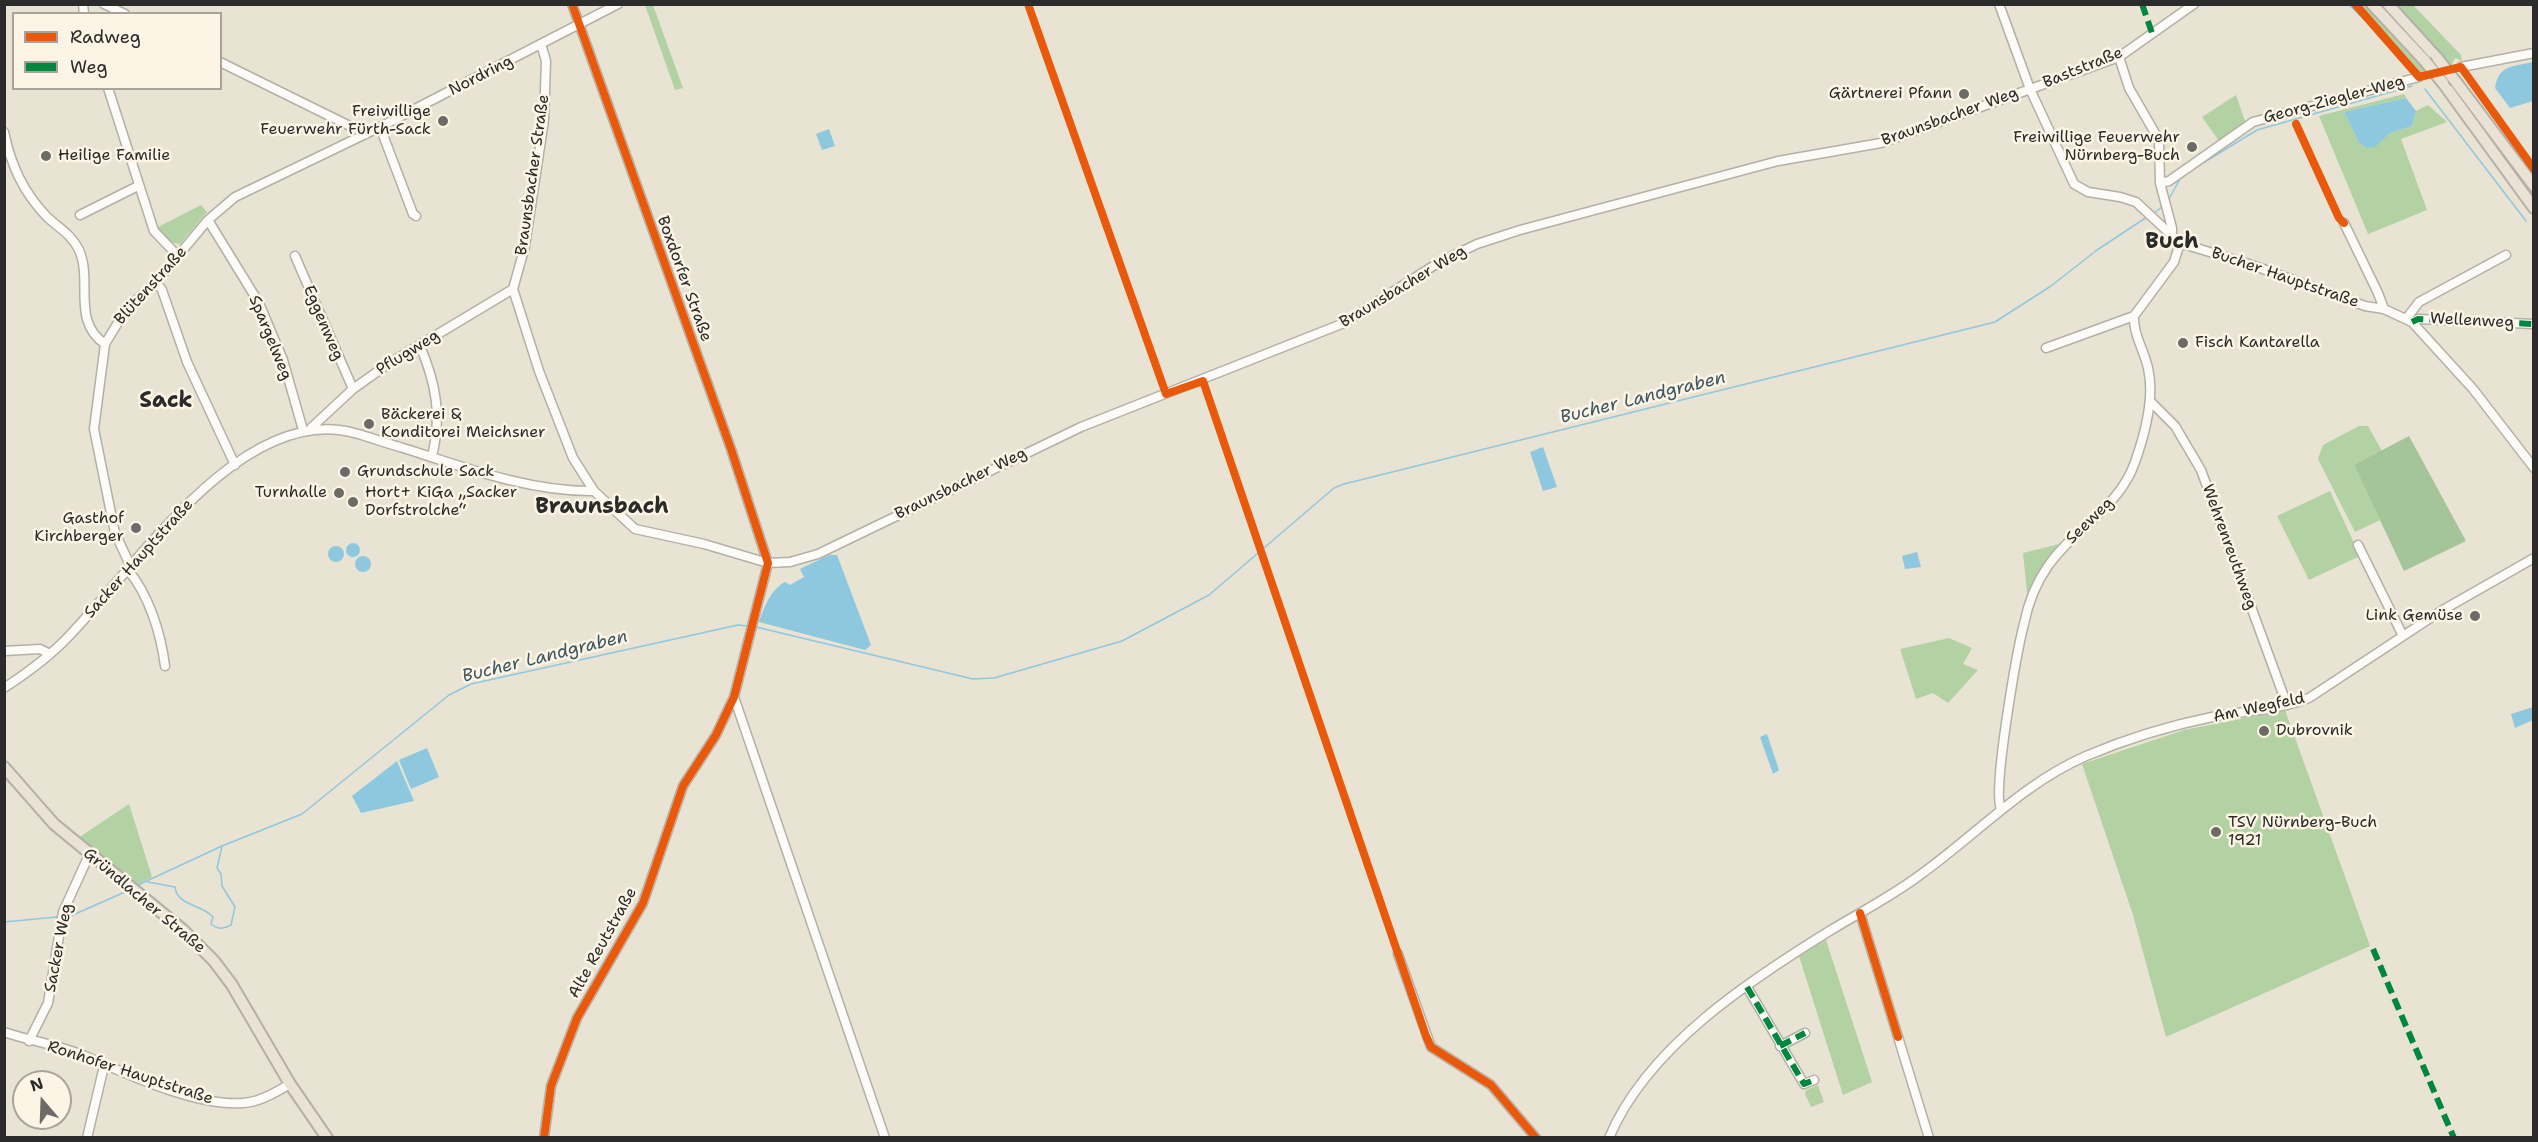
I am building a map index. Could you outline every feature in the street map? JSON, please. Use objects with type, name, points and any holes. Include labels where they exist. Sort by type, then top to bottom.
[{"type":"main road","points":[[2372,4],[2443,83],[2534,208]]},
{"type":"main road","points":[[2388,4],[2438,59],[2534,186]]},
{"type":"main road","name":"Gründlacher Straße","points":[[4,767],[54,824],[183,930],[214,961],[244,1004],[290,1084],[327,1137]]},
{"type":"street","points":[[104,4],[121,12]]},
{"type":"street","name":"Boxdorfer Straße","points":[[572,4],[735,460],[768,563]]},
{"type":"street","points":[[579,24],[618,4]]},
{"type":"street","name":"Bucher Hauptstraße","points":[[2000,4],[2030,89],[2074,184],[2088,192],[2128,199],[2150,215],[2180,243],[2252,265],[2365,306],[2384,309],[2409,320],[2473,389],[2534,468]]},
{"type":"street","name":"Baststraße","points":[[2030,89],[2119,57],[2194,4]]},
{"type":"street","name":"Nordring","points":[[366,134],[579,24]]},
{"type":"street","name":"Braunsbacher Straße","points":[[513,289],[525,246],[544,120],[546,61],[541,44]]},
{"type":"street","points":[[2461,67],[2534,53]]},
{"type":"street","points":[[2119,57],[2129,88],[2159,140],[2160,183],[2172,237]]},
{"type":"street","points":[[222,63],[366,134]]},
{"type":"street","name":"Georg-Ziegler-Weg","points":[[2160,183],[2169,180],[2253,122],[2419,77]]},
{"type":"street","name":"Braunsbacher Weg","points":[[768,563],[790,562],[818,554],[1104,417],[1203,381],[1336,327],[1368,310],[1438,263],[1477,244],[1778,161],[1881,143],[2030,89]]},
{"type":"street","points":[[109,90],[154,231],[178,256]]},
{"type":"street","points":[[380,127],[412,214],[416,216]]},
{"type":"street","points":[[4,132],[12,163],[25,189],[78,248],[84,265],[87,324],[96,338],[105,344]]},
{"type":"street","name":"Blütenstraße","points":[[165,666],[162,640],[115,533],[94,429],[94,413],[105,344],[125,311],[156,282],[208,220],[236,196],[366,134]]},
{"type":"street","points":[[80,215],[138,186]]},
{"type":"street","name":"Spargelweg","points":[[208,220],[263,312],[283,360],[307,429]]},
{"type":"street","points":[[2343,223],[2384,309]]},
{"type":"street","points":[[2046,348],[2134,316],[2174,262],[2180,243]]},
{"type":"street","points":[[2409,320],[2419,302],[2506,255]]},
{"type":"street","name":"Eggenweg","points":[[295,256],[353,389]]},
{"type":"street","points":[[156,282],[162,290],[187,362],[235,465]]},
{"type":"street","points":[[513,289],[561,432],[594,491],[635,529],[725,549],[768,563]]},
{"type":"street","name":"Pflugweg","points":[[307,429],[353,389],[513,289]]},
{"type":"street","name":"Seeweg","points":[[2001,809],[1998,789],[2010,704],[2024,624],[2033,593],[2048,566],[2068,542],[2111,502],[2129,478],[2150,401],[2148,369],[2134,324],[2134,316]]},
{"type":"street","name":"Wellenweg","points":[[2409,320],[2534,324]]},
{"type":"street","points":[[420,346],[436,392],[438,422],[432,456]]},
{"type":"street","name":"Wehrenreuthweg","points":[[2150,401],[2175,426],[2201,470],[2287,705]]},
{"type":"street","name":"Sacker Hauptstraße","points":[[4,688],[50,654],[67,638],[185,505],[235,465],[264,446],[307,429],[342,430],[510,479],[580,491],[594,491]]},
{"type":"street","points":[[2358,544],[2403,636]]},
{"type":"street","name":"Am Wegfeld","points":[[1609,1137],[1627,1101],[1652,1068],[1694,1029],[1747,987],[1923,874],[2001,809],[2056,771],[2120,743],[2210,717],[2287,705],[2322,692],[2473,591],[2534,558]]},
{"type":"street","name":"Alte Reutstraße","points":[[544,1137],[551,1086],[576,1018],[643,903],[683,786],[716,735],[734,697],[749,630],[768,563]]},
{"type":"street","points":[[4,651],[40,649],[50,654]]},
{"type":"street","points":[[734,697],[885,1137]]},
{"type":"street","name":"Sacker Weg","points":[[29,1041],[48,1003],[63,912],[89,855]]},
{"type":"street","points":[[1860,913],[1929,1137]]},
{"type":"street","points":[[1398,954],[1431,1047],[1491,1085],[1536,1137]]},
{"type":"street","points":[[1747,987],[1804,1084],[1814,1080]]},
{"type":"street","name":"Ronhofer Hauptstraße","points":[[4,1032],[85,1056],[104,1066],[206,1100],[225,1103],[261,1099],[290,1084]]},
{"type":"street","points":[[1780,1046],[1805,1033]]},
{"type":"street","points":[[87,1137],[104,1066]]},
{"type":"green space","points":[[645,5],[653,5],[683,88],[675,90]]},
{"type":"green space","points":[[2356,5],[2367,5],[2427,72],[2417,72]]},
{"type":"green space","points":[[2392,5],[2413,5],[2461,55],[2462,61],[2455,58],[2451,66]]},
{"type":"green space","points":[[2447,76],[2533,192],[2533,204],[2442,77]]},
{"type":"green space","points":[[2404,94],[2406,98],[2344,112],[2359,143],[2367,148],[2375,146],[2390,133],[2412,126],[2416,111],[2428,105],[2447,122],[2401,139],[2427,210],[2368,234],[2319,116]]},
{"type":"green space","points":[[2236,95],[2246,124],[2219,141],[2202,117]]},
{"type":"green space","points":[[201,205],[207,212],[180,244],[169,242],[156,228]]},
{"type":"green space","points":[[2359,426],[2368,426],[2382,451],[2354,465],[2380,520],[2355,532],[2318,459],[2323,445]]},
{"type":"green space","points":[[2409,436],[2466,541],[2404,571],[2354,465]]},
{"type":"green space","points":[[2330,491],[2360,556],[2309,580],[2277,516]]},
{"type":"green space","points":[[2059,544],[2027,593],[2023,553]]},
{"type":"green space","points":[[1949,638],[1972,648],[1963,664],[1978,670],[1948,703],[1933,693],[1916,699],[1900,649]]},
{"type":"green space","name":"TSV Nürnberg-Buch 1921","points":[[2285,710],[2370,946],[2166,1037],[2133,915],[2082,764],[2184,730]]},
{"type":"green space","points":[[129,804],[152,877],[133,887],[75,840]]},
{"type":"green space","points":[[1826,940],[1872,1082],[1843,1095],[1799,956]]},
{"type":"green space","points":[[1818,1085],[1824,1102],[1811,1107],[1805,1094],[1806,1090]]},
{"type":"water","points":[[2533,62],[2533,101],[2510,108],[2495,88],[2497,80],[2508,68]]},
{"type":"water","points":[[2406,98],[2416,111],[2412,126],[2390,133],[2375,147],[2367,148],[2359,143],[2344,112]]},
{"type":"water","points":[[829,129],[835,146],[822,150],[816,134]]},
{"type":"water","points":[[1543,447],[1557,487],[1543,491],[1530,452]]},
{"type":"water","points":[[350,543],[356,543],[360,550],[356,557],[350,557],[346,553],[346,547]]},
{"type":"water","points":[[333,546],[339,546],[344,554],[342,560],[333,562],[328,557],[328,551]]},
{"type":"water","points":[[1917,552],[1921,567],[1905,569],[1902,556]]},
{"type":"water","points":[[829,555],[837,555],[871,645],[865,650],[759,622],[768,600],[780,585],[785,582],[790,585],[804,577],[800,569]]},
{"type":"water","points":[[360,556],[366,556],[371,564],[369,570],[360,572],[355,567],[355,561]]},
{"type":"water","points":[[2533,707],[2533,720],[2515,728],[2511,714]]},
{"type":"water","points":[[1767,734],[1779,770],[1773,774],[1760,737]]},
{"type":"water","points":[[427,748],[439,777],[411,789],[399,760]]},
{"type":"water","points":[[397,761],[414,801],[361,813],[352,796]]},
{"type":"waterway","points":[[2348,4],[2411,71]]},
{"type":"waterway","name":"Bucher Landgraben","points":[[2198,166],[2257,130],[2412,86]]},
{"type":"waterway","points":[[2425,89],[2526,221]]},
{"type":"waterway","name":"Bucher Landgraben","points":[[2169,199],[2181,177]]},
{"type":"waterway","name":"Bucher Landgraben","points":[[2154,213],[2162,207]]},
{"type":"waterway","name":"Bucher Landgraben","points":[[756,627],[973,679],[994,678],[1122,641],[1209,595],[1334,488],[1995,322],[2051,286],[2097,250],[2147,217]]},
{"type":"waterway","name":"Bucher Landgraben","points":[[138,885],[222,846],[302,814],[449,695],[471,684],[738,625],[748,626]]},
{"type":"waterway","points":[[148,882],[175,887],[180,898],[203,909],[213,917],[211,924],[216,927],[223,928],[231,925],[235,907],[222,886],[221,874],[217,868],[222,846]]},
{"type":"waterway","name":"Bucher Landgraben","points":[[66,918],[125,892]]},
{"type":"waterway","name":"Bucher Landgraben","points":[[4,922],[57,917]]},
{"type":"tunnel","points":[[2419,77],[2461,67]]},
{"type":"marked path","points":[[2142,4],[2152,33]]},
{"type":"marked path","points":[[2412,322],[2418,319],[2534,324]]},
{"type":"marked path","points":[[2373,949],[2454,1138]]},
{"type":"marked path","points":[[1747,987],[1804,1084],[1814,1080]]},
{"type":"marked path","points":[[1780,1046],[1805,1033]]},
{"type":"cycle path","points":[[544,1138],[551,1086],[577,1018],[643,903],[683,786],[716,735],[734,697],[768,563],[731,449],[572,4]]},
{"type":"cycle path","points":[[1028,4],[1166,394],[1203,381],[1426,1036],[1431,1047],[1491,1085],[1536,1138]]},
{"type":"cycle path","points":[[2355,4],[2419,77],[2461,67],[2534,169]]},
{"type":"cycle path","points":[[2296,124],[2339,218],[2344,223]]},
{"type":"cycle path","points":[[1860,913],[1898,1037]]},
{"type":"place","name":"Gärtnerei Pfann","points":[[1964,94]]},
{"type":"place","name":"Freiwillige Feuerwehr Fürth-Sack","points":[[443,121]]},
{"type":"place","name":"Freiwillige Feuerwehr Nürnberg-Buch","points":[[2192,147]]},
{"type":"place","name":"Heilige Familie","points":[[46,156]]},
{"type":"place","name":"Fisch Kantarella","points":[[2183,343]]},
{"type":"place","name":"Bäckerei & Konditorei Meichsner","points":[[369,424]]},
{"type":"place","name":"Grundschule Sack","points":[[345,472]]},
{"type":"place","name":"Turnhalle","points":[[339,493]]},
{"type":"place","name":"Hort+ KiGa „Sacker Dorfstrolche“","points":[[353,502]]},
{"type":"place","name":"Gasthof Kirchberger","points":[[136,528]]},
{"type":"place","name":"Link Gemüse","points":[[2475,616]]},
{"type":"place","name":"Dubrovnik","points":[[2264,731]]},
{"type":"place","name":"TSV Nürnberg-Buch 1921","points":[[2216,832]]},
{"type":"district","name":"Buch","points":[[2172,242]]},
{"type":"district","name":"Sack","points":[[166,401]]},
{"type":"district","name":"Braunsbach","points":[[602,507]]}]
